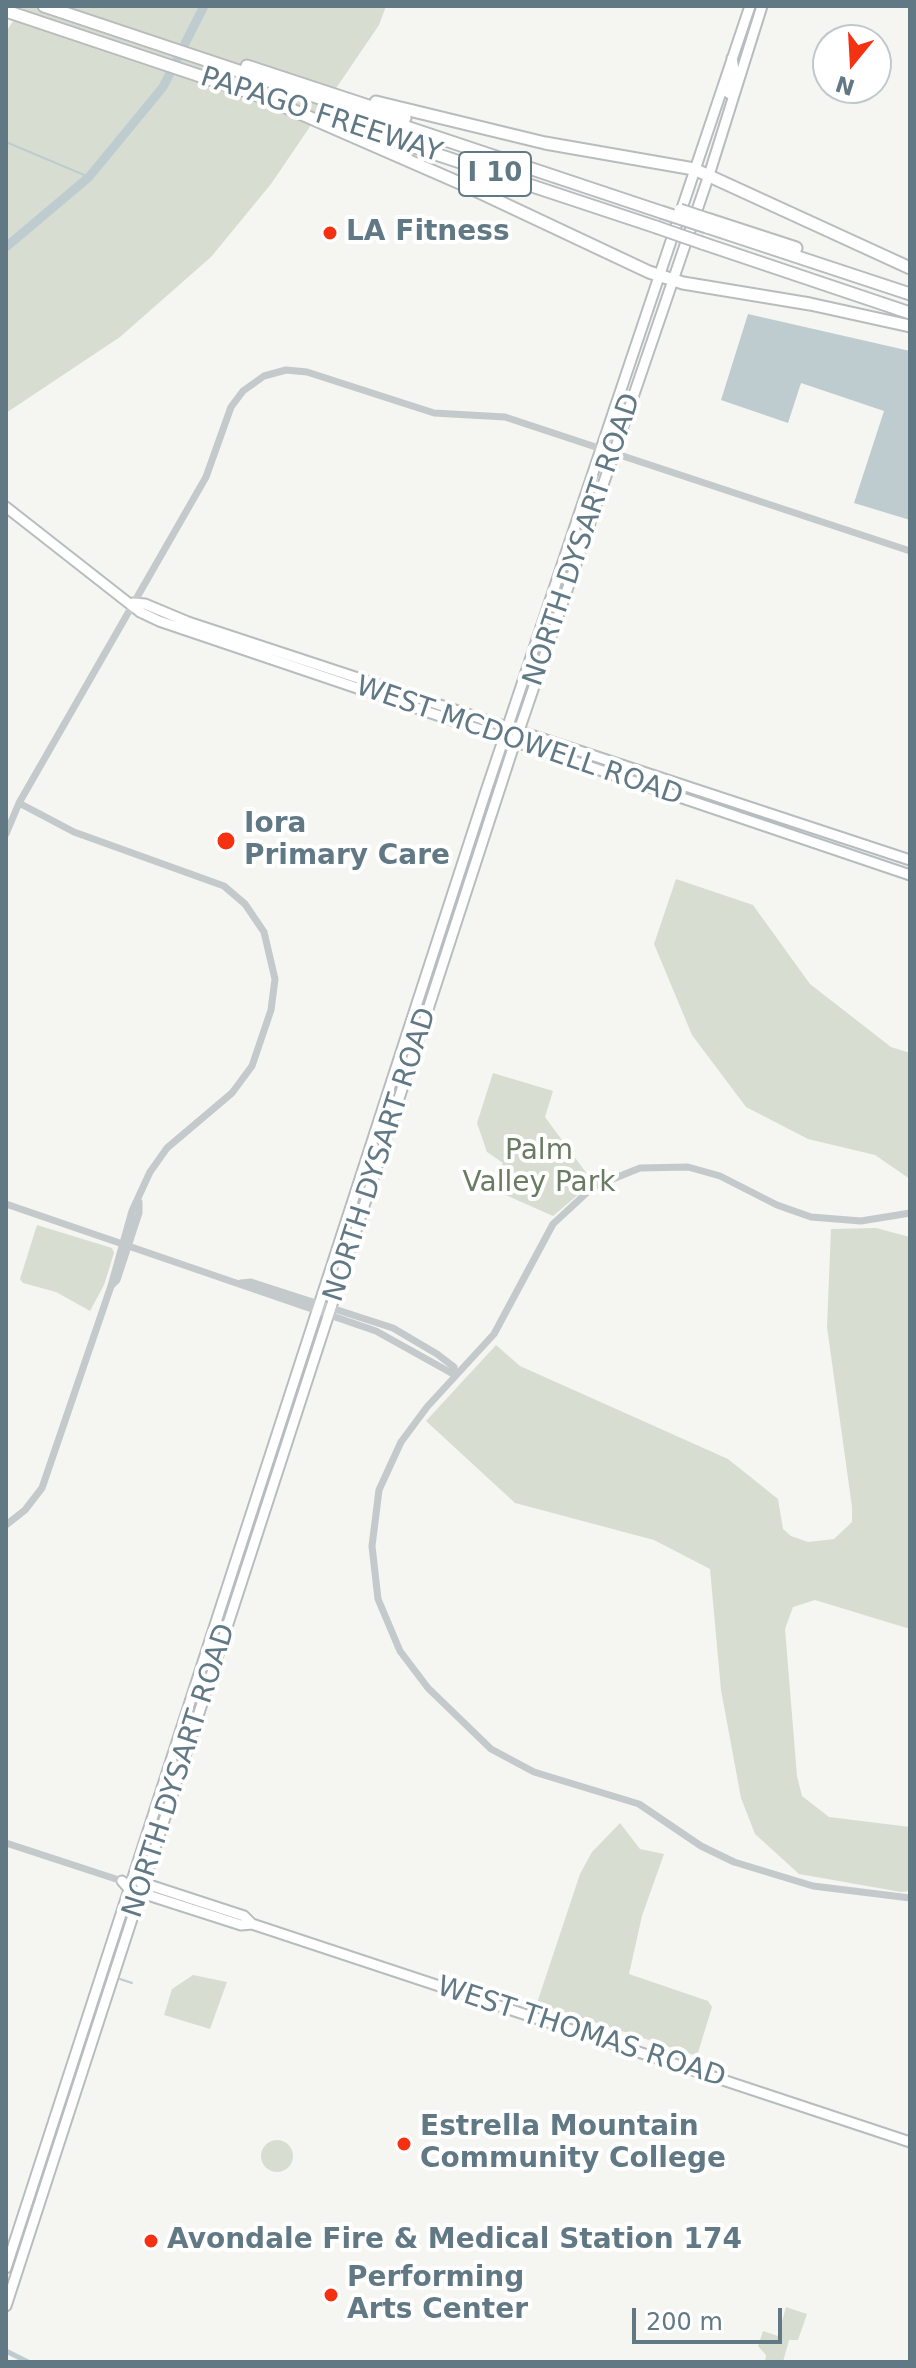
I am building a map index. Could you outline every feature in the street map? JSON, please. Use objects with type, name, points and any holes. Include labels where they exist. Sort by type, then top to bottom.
[{"type":"highway","points":[[44,6],[347,103],[382,103],[586,152],[694,169],[910,268]]},
{"type":"highway","name":"PAPAGO FREEWAY","points":[[68,6],[662,209],[910,287]]},
{"type":"highway","name":"PAPAGO FREEWAY","points":[[6,11],[332,123],[910,313]]},
{"type":"highway","points":[[332,123],[658,274],[910,326]]},
{"type":"highway","points":[[708,224],[910,294]]},
{"type":"main road","name":"NORTH DYSART ROAD","points":[[6,2268],[128,1883],[173,1756],[506,732],[750,6]]},
{"type":"main road","name":"NORTH DYSART ROAD","points":[[6,2306],[518,735],[709,175],[762,6]]},
{"type":"main road","points":[[732,55],[734,70],[727,92],[733,96]]},
{"type":"main road","name":"WEST MCDOWELL ROAD","points":[[6,507],[133,603],[145,604],[408,700],[910,860]]},
{"type":"main road","name":"WEST MCDOWELL ROAD","points":[[518,735],[910,875]]},
{"type":"main road","points":[[797,836],[801,823]]},
{"type":"main road","points":[[172,1798],[171,1783],[176,1763],[173,1756]]},
{"type":"main road","name":"WEST THOMAS ROAD","points":[[128,1883],[241,1925],[252,1924],[910,2142]]},
{"type":"street","points":[[6,834],[19,803],[206,477],[231,407],[249,385],[277,372],[307,372],[428,412],[498,416],[910,551]]},
{"type":"street","points":[[6,1525],[25,1510],[42,1488],[111,1286],[117,1280],[125,1244],[150,1172],[167,1148],[232,1093],[252,1066],[274,994],[269,945],[253,914],[224,886],[74,832],[19,803]]},
{"type":"street","points":[[910,1213],[878,1220],[828,1220],[790,1210],[699,1169],[650,1166],[622,1173],[582,1194],[556,1219],[502,1321],[427,1407],[391,1458],[379,1490],[372,1546],[374,1579],[386,1621],[400,1651],[428,1688],[491,1749],[515,1764],[550,1778],[639,1804],[701,1846],[734,1862],[813,1886],[910,1898]]},
{"type":"street","points":[[6,1204],[411,1337],[454,1367],[455,1375]]},
{"type":"street","name":"WEST THOMAS ROAD","points":[[6,1843],[128,1883]]},
{"type":"green space","points":[[23,6],[386,6],[379,25],[271,184],[211,257],[120,337],[6,413],[6,32]]},
{"type":"green space","points":[[676,879],[753,905],[810,984],[891,1047],[910,1053],[910,1179],[875,1155],[808,1139],[746,1107],[692,1035],[654,944]]},
{"type":"green space","name":"Palm Valley Park","points":[[493,1073],[553,1091],[545,1117],[593,1182],[553,1216],[492,1189],[503,1163],[487,1152],[477,1123]]},
{"type":"green space","points":[[37,1225],[112,1248],[114,1253],[104,1285],[90,1311],[56,1292],[23,1283],[20,1279]]},
{"type":"green space","points":[[876,1228],[910,1237],[910,1629],[815,1600],[793,1607],[785,1629],[797,1776],[802,1796],[829,1817],[910,1827],[910,1891],[901,1892],[799,1874],[755,1834],[741,1798],[721,1690],[710,1569],[654,1540],[515,1503],[426,1421],[496,1345],[520,1366],[728,1459],[778,1499],[783,1529],[791,1536],[808,1542],[834,1539],[852,1522],[852,1507],[827,1327],[831,1229]]},
{"type":"green space","points":[[620,1823],[640,1849],[664,1854],[642,1916],[629,1974],[708,2001],[712,2007],[697,2056],[537,2003],[580,1874],[592,1852]]},
{"type":"green space","points":[[193,1975],[227,1982],[210,2029],[164,2015],[172,1989]]},
{"type":"green space","points":[[277,2140],[288,2145],[293,2156],[288,2167],[277,2172],[266,2167],[261,2156],[266,2145]]},
{"type":"green space","points":[[786,2307],[807,2314],[798,2340],[789,2340],[783,2362],[765,2362],[766,2355],[758,2346],[763,2331],[778,2336]]},
{"type":"shaded area","points":[[748,314],[910,351],[910,520],[854,503],[884,411],[801,383],[788,423],[721,400]]},
{"type":"waterway","points":[[6,247],[89,177],[163,87],[204,6]]},
{"type":"waterway","points":[[6,142],[89,177]]},
{"type":"waterway","points":[[120,1979],[132,1983]]},
{"type":"waterway","points":[[6,2351],[28,2362]]},
{"type":"place","name":"LA Fitness","points":[[330,233]]},
{"type":"place","name":"Iora Primary Care","points":[[226,841]]},
{"type":"place","name":"Estrella Mountain Community College","points":[[404,2144]]},
{"type":"place","name":"Avondale Fire & Medical Station 174","points":[[151,2241]]},
{"type":"place","name":"Performing Arts Center","points":[[331,2295]]}]
